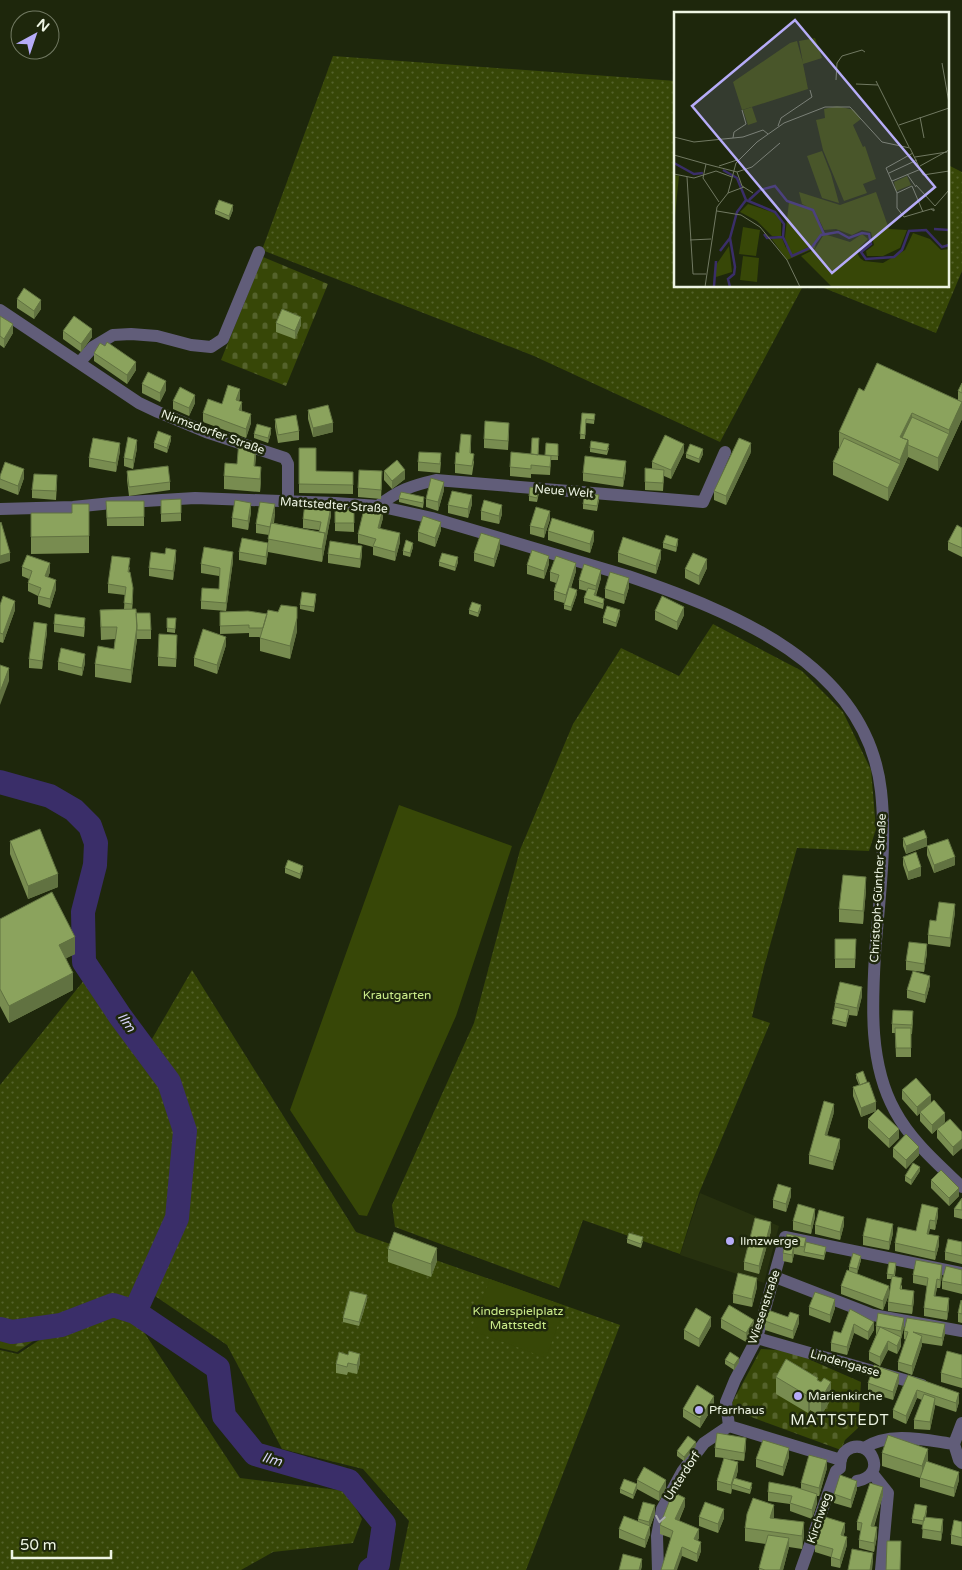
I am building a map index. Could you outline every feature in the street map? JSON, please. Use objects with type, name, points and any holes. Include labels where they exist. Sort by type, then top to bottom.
[{"type":"street","points":[[80,362],[93,348],[113,335],[157,336],[190,345],[212,347],[223,339],[259,252]]},
{"type":"street","name":"Nirmsdorfer Straße","points":[[0,310],[124,393],[158,412],[206,432],[285,458],[288,464],[288,501]]},
{"type":"street","name":"Neue Welt","points":[[378,506],[394,494],[410,486],[436,480],[703,502],[725,452]]},
{"type":"street","name":"Mattstedter Straße","points":[[0,509],[74,507],[196,498],[378,506],[432,518],[658,586]]},
{"type":"street","name":"Christoph-Günther-Straße","points":[[658,586],[729,615],[795,652],[826,678],[850,707],[865,734],[877,767],[884,829],[874,974],[875,1047],[880,1073],[887,1094],[904,1126],[962,1187]]},
{"type":"street","name":"Wiesenstraße","points":[[729,1426],[726,1402],[757,1338],[785,1237],[962,1273]]},
{"type":"street","points":[[774,1277],[873,1315],[962,1331]]},
{"type":"street","name":"Lindengasse","points":[[757,1338],[934,1389]]},
{"type":"street","points":[[962,1423],[954,1444],[959,1460],[962,1463]]},
{"type":"street","points":[[729,1426],[840,1464],[844,1453],[848,1449],[854,1447],[864,1448],[872,1443],[884,1440],[910,1438],[954,1444]]},
{"type":"street","name":"Unterdorf","points":[[658,1570],[657,1536],[662,1509],[682,1472],[704,1443],[729,1426]]},
{"type":"street","points":[[857,1481],[868,1478],[872,1473],[874,1462],[872,1456],[864,1448]]},
{"type":"street","name":"Kirchweg","points":[[801,1570],[840,1464]]},
{"type":"street","points":[[872,1473],[888,1493],[881,1570]]},
{"type":"shaded area","name":"Ilmzwerge","points":[[700,1193],[779,1226],[764,1283],[680,1255]]},
{"type":"green space","points":[[333,56],[674,81],[674,288],[802,288],[720,442],[534,356],[262,250]]},
{"type":"green space","points":[[950,166],[962,172],[962,271],[936,333],[824,288],[950,288]]},
{"type":"green space","points":[[263,257],[328,284],[286,386],[221,360]]},
{"type":"green space","points":[[713,624],[802,671],[843,712],[871,770],[876,829],[869,851],[797,848],[752,1017],[770,1023],[699,1193],[680,1254],[583,1220],[559,1288],[395,1227],[392,1205],[474,1023],[520,850],[573,724],[621,648],[679,676]]},
{"type":"green space","name":"Krautgarten","points":[[399,805],[512,846],[456,1016],[367,1216],[359,1215],[290,1110]]},
{"type":"green space","points":[[192,970],[356,1232],[620,1325],[526,1570],[399,1570],[409,1521],[363,1469],[282,1449],[227,1345],[155,1296],[179,1219],[187,1130],[171,1080],[150,1049],[152,1039]]},
{"type":"green space","points":[[89,974],[167,1084],[182,1131],[174,1217],[132,1308],[112,1301],[60,1322],[11,1329],[0,1326],[0,1085]]},
{"type":"green space","name":"Kinderspielplatz Mattstedt","points":[[490,1279],[565,1306],[546,1358],[471,1330]]},
{"type":"green space","points":[[112,1310],[134,1317],[240,1478],[346,1491],[362,1519],[353,1543],[273,1552],[241,1570],[0,1570],[0,1350],[18,1354],[50,1333],[90,1320]]},
{"type":"green space","points":[[51,1329],[17,1352],[0,1348],[0,1331],[12,1334]]},
{"type":"green space","points":[[761,1349],[790,1351],[861,1382],[858,1428],[845,1440],[841,1450],[735,1411],[732,1403]]},
{"type":"building","points":[[219,200],[233,205],[229,216],[215,210]]},
{"type":"building","points":[[24,288],[41,300],[34,311],[17,299]]},
{"type":"building","points":[[282,309],[301,317],[295,331],[276,323]]},
{"type":"building","points":[[0,316],[13,324],[4,339],[0,336]]},
{"type":"building","points":[[74,316],[92,329],[81,344],[63,331]]},
{"type":"building","points":[[107,342],[136,362],[127,375],[94,353],[100,343],[105,346]]},
{"type":"building","points":[[877,363],[962,402],[949,430],[912,413],[900,437],[908,440],[900,460],[839,432],[859,388],[864,391]]},
{"type":"building","points":[[148,372],[166,381],[160,393],[142,384]]},
{"type":"building","points":[[962,383],[962,393],[958,391]]},
{"type":"building","points":[[228,385],[240,389],[236,400],[242,402],[239,410],[251,414],[246,429],[203,413],[208,399],[222,404]]},
{"type":"building","points":[[180,387],[195,395],[189,408],[173,401]]},
{"type":"building","points":[[328,405],[333,423],[313,428],[308,410]]},
{"type":"building","points":[[582,413],[595,414],[594,420],[586,419],[585,435],[580,434]]},
{"type":"building","points":[[296,415],[299,431],[278,435],[275,419]]},
{"type":"building","points":[[912,417],[949,434],[938,458],[908,445],[908,440],[902,438]]},
{"type":"building","points":[[485,421],[509,423],[508,441],[484,439]]},
{"type":"building","points":[[257,424],[271,428],[268,438],[254,434]]},
{"type":"building","points":[[158,431],[171,436],[167,448],[154,443]]},
{"type":"building","points":[[461,434],[471,435],[470,453],[474,454],[472,466],[455,464],[456,452],[459,453]]},
{"type":"building","points":[[665,435],[684,444],[671,470],[652,462]]},
{"type":"building","points":[[128,437],[137,440],[133,460],[124,458]]},
{"type":"building","points":[[93,438],[120,443],[116,463],[89,458]]},
{"type":"building","points":[[532,438],[539,438],[538,455],[531,454]]},
{"type":"building","points":[[739,438],[751,443],[726,496],[714,491]]},
{"type":"building","points":[[844,438],[900,464],[888,488],[833,462]]},
{"type":"building","points":[[239,440],[256,442],[254,466],[261,467],[260,479],[224,476],[225,463],[237,464]]},
{"type":"building","points":[[591,441],[609,444],[607,451],[590,448]]},
{"type":"building","points":[[546,443],[558,444],[558,456],[545,455]]},
{"type":"building","points":[[690,444],[703,449],[699,459],[686,454]]},
{"type":"building","points":[[299,448],[316,448],[316,471],[353,472],[353,485],[299,484]]},
{"type":"building","points":[[419,452],[441,453],[440,464],[418,462]]},
{"type":"building","points":[[511,452],[551,456],[550,467],[531,465],[531,469],[510,467]]},
{"type":"building","points":[[585,456],[626,461],[623,478],[583,473]]},
{"type":"building","points":[[397,460],[405,470],[392,481],[384,471]]},
{"type":"building","points":[[5,462],[24,469],[18,486],[0,479]]},
{"type":"building","points":[[168,466],[170,482],[129,487],[127,471]]},
{"type":"building","points":[[645,468],[664,470],[663,483],[645,482]]},
{"type":"building","points":[[359,470],[382,471],[381,490],[358,488]]},
{"type":"building","points":[[34,474],[57,475],[56,491],[32,490]]},
{"type":"building","points":[[431,478],[444,482],[438,502],[426,499]]},
{"type":"building","points":[[530,487],[539,488],[537,498],[529,496]]},
{"type":"building","points":[[452,491],[472,495],[468,509],[448,505]]},
{"type":"building","points":[[401,492],[424,497],[423,503],[399,498]]},
{"type":"building","points":[[585,493],[599,495],[597,506],[583,504]]},
{"type":"building","points":[[181,499],[181,513],[161,514],[161,500]]},
{"type":"building","points":[[235,500],[251,503],[248,521],[232,518]]},
{"type":"building","points":[[484,500],[502,505],[499,516],[481,511]]},
{"type":"building","points":[[106,501],[144,501],[144,517],[107,518]]},
{"type":"building","points":[[260,502],[275,504],[270,527],[256,524]]},
{"type":"building","points":[[305,503],[331,507],[325,537],[325,533],[319,532],[321,522],[303,519]]},
{"type":"building","points":[[72,504],[89,504],[89,536],[31,537],[31,513],[72,513]]},
{"type":"building","points":[[536,507],[550,511],[544,529],[530,526]]},
{"type":"building","points":[[335,509],[354,509],[354,523],[335,523]]},
{"type":"building","points":[[364,509],[383,509],[378,528],[400,533],[395,552],[373,546],[376,539],[358,534]]},
{"type":"building","points":[[423,516],[441,522],[435,538],[418,532]]},
{"type":"building","points":[[552,518],[594,531],[590,544],[548,531]]},
{"type":"building","points":[[0,523],[10,553],[0,556]]},
{"type":"building","points":[[271,523],[325,533],[322,549],[268,539]]},
{"type":"building","points":[[957,525],[962,528],[962,548],[948,542]]},
{"type":"building","points":[[481,533],[500,539],[494,559],[474,553]]},
{"type":"building","points":[[666,535],[678,539],[676,547],[663,543]]},
{"type":"building","points":[[623,537],[661,550],[656,566],[618,553]]},
{"type":"building","points":[[242,538],[268,543],[266,557],[239,552]]},
{"type":"building","points":[[406,540],[413,543],[410,553],[403,551]]},
{"type":"building","points":[[330,541],[362,546],[360,559],[328,554]]},
{"type":"building","points":[[204,547],[233,552],[226,603],[201,601],[202,588],[219,589],[220,568],[201,564]]},
{"type":"building","points":[[166,548],[176,550],[173,571],[149,568],[151,552],[165,554]]},
{"type":"building","points":[[532,550],[549,556],[544,571],[527,565]]},
{"type":"building","points":[[442,553],[458,557],[455,567],[439,562]]},
{"type":"building","points":[[693,553],[707,559],[699,576],[685,569]]},
{"type":"building","points":[[27,555],[50,563],[45,576],[56,580],[50,599],[38,596],[41,588],[28,583],[32,571],[22,567]]},
{"type":"building","points":[[112,556],[130,558],[128,572],[130,572],[133,588],[132,604],[124,603],[126,587],[108,584]]},
{"type":"building","points":[[556,556],[576,563],[566,595],[554,591],[559,575],[550,572]]},
{"type":"building","points":[[584,564],[601,570],[596,586],[579,580]]},
{"type":"building","points":[[610,572],[629,578],[624,595],[605,589]]},
{"type":"building","points":[[569,587],[577,590],[571,607],[564,605]]},
{"type":"building","points":[[588,588],[596,590],[594,595],[604,599],[603,604],[584,598]]},
{"type":"building","points":[[302,592],[316,594],[314,607],[300,605]]},
{"type":"building","points":[[3,596],[15,601],[3,634],[0,633],[0,605]]},
{"type":"building","points":[[662,596],[684,607],[677,622],[655,611]]},
{"type":"building","points":[[472,602],[481,605],[478,613],[469,610]]},
{"type":"building","points":[[281,605],[297,607],[297,618],[290,646],[260,638],[268,610],[278,612]]},
{"type":"building","points":[[607,606],[620,610],[616,623],[603,618]]},
{"type":"building","points":[[136,609],[137,626],[131,670],[95,664],[98,646],[114,649],[117,627],[101,627],[100,610]]},
{"type":"building","points":[[248,611],[267,614],[263,628],[249,628],[249,625],[220,626],[220,612]]},
{"type":"building","points":[[136,613],[150,613],[151,630],[137,630]]},
{"type":"building","points":[[55,614],[85,618],[84,628],[54,624]]},
{"type":"building","points":[[167,618],[176,618],[175,629],[167,628]]},
{"type":"building","points":[[34,622],[47,624],[42,661],[29,659]]},
{"type":"building","points":[[203,629],[226,637],[217,665],[194,658]]},
{"type":"building","points":[[159,634],[177,635],[176,659],[158,657]]},
{"type":"building","points":[[61,648],[85,654],[82,668],[58,662]]},
{"type":"building","points":[[0,665],[9,668],[0,692]]},
{"type":"building","points":[[40,829],[58,874],[28,886],[10,841]]},
{"type":"building","points":[[924,830],[927,838],[906,846],[903,838]]},
{"type":"building","points":[[948,839],[955,857],[934,865],[927,846]]},
{"type":"building","points":[[916,852],[921,867],[908,872],[903,857]]},
{"type":"building","points":[[288,860],[303,866],[300,874],[285,868]]},
{"type":"building","points":[[843,875],[866,877],[863,911],[839,909]]},
{"type":"building","points":[[52,892],[75,937],[59,945],[73,973],[9,1006],[0,989],[0,919]]},
{"type":"building","points":[[939,902],[955,904],[950,938],[928,935],[930,920],[936,921]]},
{"type":"building","points":[[835,939],[856,939],[855,959],[835,959]]},
{"type":"building","points":[[909,942],[927,944],[924,964],[906,961]]},
{"type":"building","points":[[913,971],[930,976],[925,995],[907,990]]},
{"type":"building","points":[[840,982],[862,987],[857,1008],[835,1003]]},
{"type":"building","points":[[835,1007],[849,1010],[846,1023],[832,1019]]},
{"type":"building","points":[[893,1010],[913,1011],[912,1025],[892,1024]]},
{"type":"building","points":[[895,1028],[911,1028],[911,1048],[896,1048]]},
{"type":"building","points":[[863,1071],[867,1082],[860,1085],[856,1074]]},
{"type":"building","points":[[916,1078],[931,1095],[917,1107],[902,1090]]},
{"type":"building","points":[[869,1082],[876,1102],[861,1108],[853,1087]]},
{"type":"building","points":[[934,1100],[945,1113],[932,1125],[920,1112]]},
{"type":"building","points":[[824,1101],[834,1104],[825,1135],[840,1139],[833,1162],[809,1155]]},
{"type":"building","points":[[878,1109],[899,1129],[889,1139],[868,1119]]},
{"type":"building","points":[[950,1119],[962,1132],[962,1139],[953,1147],[937,1129]]},
{"type":"building","points":[[906,1134],[919,1147],[906,1160],[893,1148]]},
{"type":"building","points":[[913,1163],[920,1167],[911,1180],[905,1176]]},
{"type":"building","points":[[941,1170],[959,1188],[949,1198],[931,1180]]},
{"type":"building","points":[[778,1184],[791,1188],[786,1204],[773,1200]]},
{"type":"building","points":[[962,1198],[962,1210],[954,1209]]},
{"type":"building","points":[[798,1204],[815,1209],[811,1226],[793,1221]]},
{"type":"building","points":[[922,1204],[938,1208],[935,1221],[930,1220],[927,1234],[939,1236],[935,1252],[895,1243],[898,1227],[916,1231]]},
{"type":"building","points":[[819,1210],[844,1217],[840,1232],[815,1225]]},
{"type":"building","points":[[755,1218],[771,1222],[759,1266],[744,1262]]},
{"type":"building","points":[[867,1218],[893,1224],[889,1242],[863,1236]]},
{"type":"building","points":[[394,1232],[437,1248],[431,1264],[388,1249]]},
{"type":"building","points":[[629,1233],[643,1237],[641,1244],[627,1239]]},
{"type":"building","points":[[787,1234],[806,1238],[804,1247],[794,1245],[792,1255],[783,1253]]},
{"type":"building","points":[[948,1239],[962,1242],[962,1256],[945,1252]]},
{"type":"building","points":[[806,1242],[826,1247],[824,1256],[804,1252]]},
{"type":"building","points":[[853,1253],[861,1256],[857,1269],[849,1267]]},
{"type":"building","points":[[916,1260],[942,1265],[940,1280],[937,1279],[934,1296],[949,1298],[947,1312],[924,1308],[928,1278],[913,1275]]},
{"type":"building","points":[[889,1262],[896,1263],[894,1275],[887,1274]]},
{"type":"building","points":[[946,1266],[962,1270],[962,1285],[942,1281]]},
{"type":"building","points":[[847,1270],[889,1286],[883,1301],[841,1286]]},
{"type":"building","points":[[738,1273],[757,1278],[752,1299],[733,1294]]},
{"type":"building","points":[[892,1276],[902,1278],[900,1289],[914,1291],[912,1306],[888,1302]]},
{"type":"building","points":[[350,1291],[367,1295],[359,1322],[343,1318]]},
{"type":"building","points":[[815,1292],[835,1299],[830,1315],[809,1307]]},
{"type":"building","points":[[962,1301],[962,1314],[958,1313]]},
{"type":"building","points":[[729,1305],[754,1320],[746,1333],[721,1319]]},
{"type":"building","points":[[696,1308],[711,1317],[699,1339],[684,1330]]},
{"type":"building","points":[[850,1309],[874,1322],[868,1332],[854,1324],[847,1347],[831,1343],[834,1331],[841,1333]]},
{"type":"building","points":[[768,1310],[788,1317],[790,1312],[799,1315],[793,1331],[765,1321]]},
{"type":"building","points":[[878,1313],[904,1318],[901,1331],[876,1326]]},
{"type":"building","points":[[907,1318],[945,1324],[942,1338],[913,1332],[922,1336],[912,1366],[898,1362],[908,1332],[904,1331]]},
{"type":"building","points":[[880,1327],[901,1337],[897,1346],[888,1341],[880,1357],[869,1352]]},
{"type":"building","points":[[349,1351],[360,1354],[357,1365],[348,1363],[347,1367],[336,1364],[339,1352],[348,1355]]},
{"type":"building","points":[[947,1351],[962,1355],[962,1379],[941,1373]]},
{"type":"building","points":[[730,1352],[739,1358],[734,1365],[725,1360]]},
{"type":"building","points":[[786,1359],[818,1378],[817,1380],[821,1382],[824,1378],[831,1382],[821,1399],[810,1393],[808,1396],[776,1377]]},
{"type":"building","points":[[874,1365],[899,1374],[893,1392],[868,1383]]},
{"type":"building","points":[[908,1375],[959,1393],[956,1403],[917,1390],[906,1416],[893,1410]]},
{"type":"building","points":[[697,1385],[714,1396],[700,1419],[683,1409]]},
{"type":"building","points":[[924,1394],[935,1398],[930,1422],[914,1420]]},
{"type":"building","points":[[717,1433],[746,1438],[744,1453],[715,1448]]},
{"type":"building","points":[[888,1435],[928,1449],[922,1466],[882,1453]]},
{"type":"building","points":[[688,1436],[696,1442],[684,1457],[677,1451]]},
{"type":"building","points":[[763,1440],[789,1448],[783,1467],[756,1459]]},
{"type":"building","points":[[809,1455],[827,1460],[819,1488],[801,1483]]},
{"type":"building","points":[[724,1458],[738,1462],[731,1485],[717,1481]]},
{"type":"building","points":[[926,1461],[959,1472],[954,1488],[920,1478]]},
{"type":"building","points":[[644,1467],[666,1480],[659,1492],[637,1480]]},
{"type":"building","points":[[840,1475],[857,1481],[851,1500],[834,1494]]},
{"type":"building","points":[[734,1478],[752,1483],[750,1490],[732,1484]]},
{"type":"building","points":[[624,1479],[637,1484],[633,1495],[620,1489]]},
{"type":"building","points":[[769,1482],[817,1494],[812,1510],[790,1503],[792,1496],[768,1492]]},
{"type":"building","points":[[870,1483],[883,1487],[871,1526],[877,1527],[874,1543],[859,1540],[862,1523],[857,1522]]},
{"type":"building","points":[[673,1492],[685,1498],[675,1519],[699,1529],[694,1539],[701,1542],[697,1554],[682,1547],[674,1570],[661,1570],[673,1531],[660,1525]]},
{"type":"building","points":[[753,1498],[774,1505],[770,1518],[804,1522],[802,1536],[745,1528],[747,1514]]},
{"type":"building","points":[[643,1502],[655,1505],[649,1522],[638,1519]]},
{"type":"building","points":[[705,1502],[724,1509],[718,1524],[699,1517]]},
{"type":"building","points":[[915,1504],[927,1506],[924,1521],[912,1519]]},
{"type":"building","points":[[624,1516],[650,1526],[645,1540],[619,1529]]},
{"type":"building","points":[[822,1516],[845,1523],[841,1535],[847,1537],[840,1560],[831,1557],[833,1549],[815,1544]]},
{"type":"building","points":[[924,1517],[943,1519],[941,1532],[922,1529]]},
{"type":"building","points":[[954,1520],[962,1522],[962,1538],[951,1535]]},
{"type":"building","points":[[768,1535],[789,1538],[780,1570],[759,1568]]},
{"type":"building","points":[[887,1541],[901,1541],[900,1570],[886,1570]]},
{"type":"building","points":[[852,1549],[873,1553],[870,1570],[848,1570]]},
{"type":"building","points":[[623,1554],[642,1559],[639,1570],[619,1570]]},
{"type":"waterway","name":"Ilm","points":[[0,782],[50,796],[74,810],[90,826],[96,843],[95,865],[83,912],[84,962],[120,1016],[169,1082],[185,1131],[177,1218],[135,1312]]},
{"type":"waterway","name":"Ilm","points":[[0,1329],[12,1332],[61,1325],[113,1305],[135,1312],[218,1368],[224,1416],[255,1454],[349,1481],[384,1524],[378,1564],[370,1570]]},
{"type":"place","name":"Ilmzwerge","points":[[730,1241]]},
{"type":"place","name":"Marienkirche","points":[[798,1396]]},
{"type":"place","name":"Pfarrhaus","points":[[699,1410]]},
{"type":"district","name":"MATTSTEDT","points":[[840,1420]]}]
